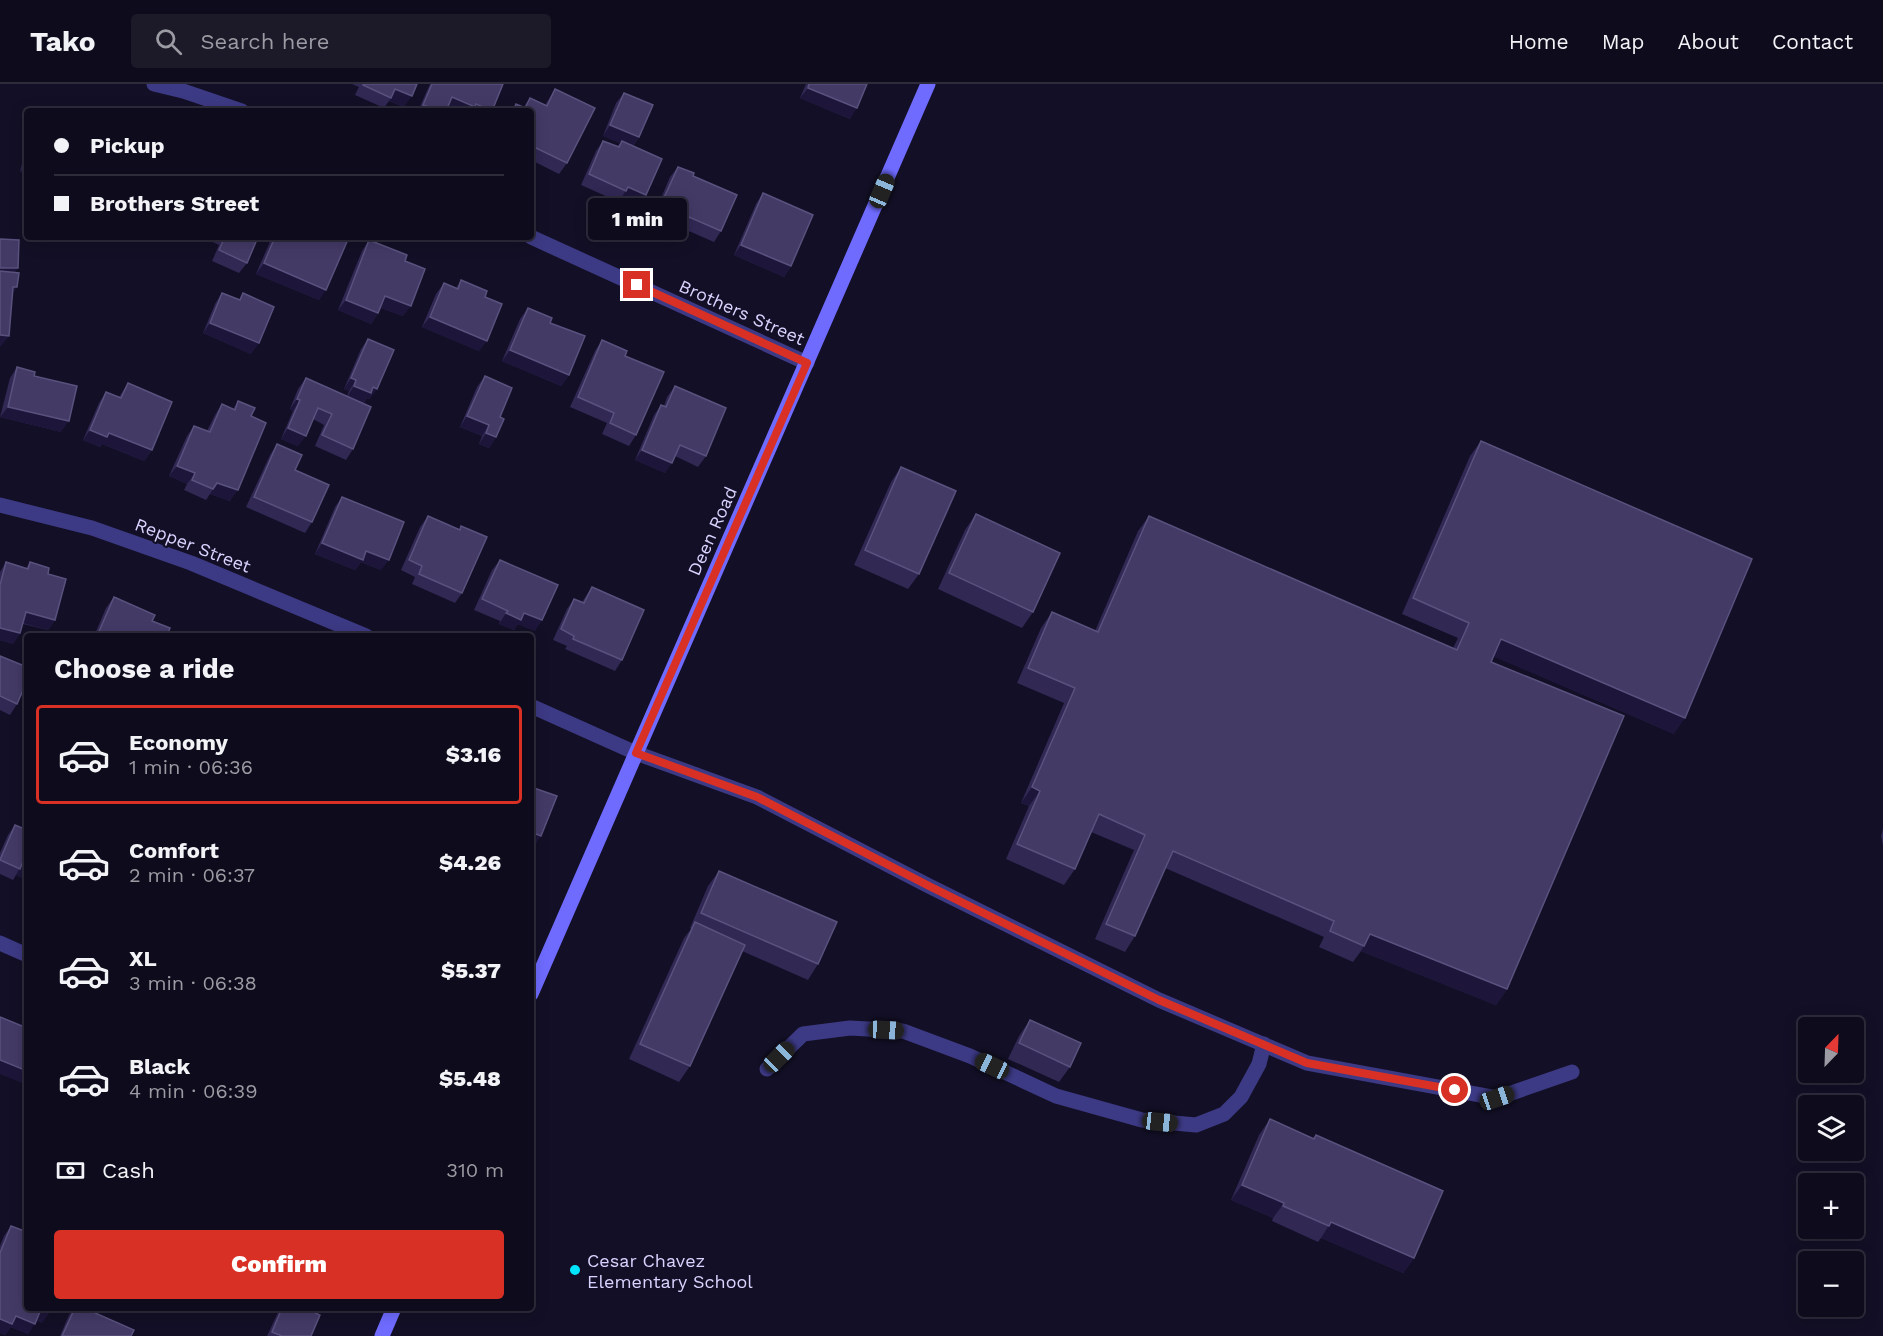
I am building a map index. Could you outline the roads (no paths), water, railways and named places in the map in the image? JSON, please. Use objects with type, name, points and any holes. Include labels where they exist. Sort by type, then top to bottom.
[{"type":"main road","name":"Deen Road","points":[[534,987],[928,84]]},
{"type":"main road","points":[[382,1336],[393,1311]]},
{"type":"street","points":[[154,84],[233,108]]},
{"type":"street","name":"Brothers Street","points":[[534,238],[807,363]]},
{"type":"street","name":"Repper Street","points":[[0,505],[103,532],[191,563],[359,633]]},
{"type":"street","points":[[534,707],[636,753],[757,797],[1159,1000],[1307,1063],[1497,1098],[1572,1072]]},
{"type":"street","points":[[0,943],[24,954]]},
{"type":"street","points":[[766,1069],[803,1034],[850,1028],[903,1031],[970,1056],[1056,1096],[1142,1120],[1196,1125],[1224,1114],[1241,1097],[1259,1064],[1264,1044]]},
{"type":"place","name":"Cesar Chavez Elementary School","points":[[575,1270]]}]
